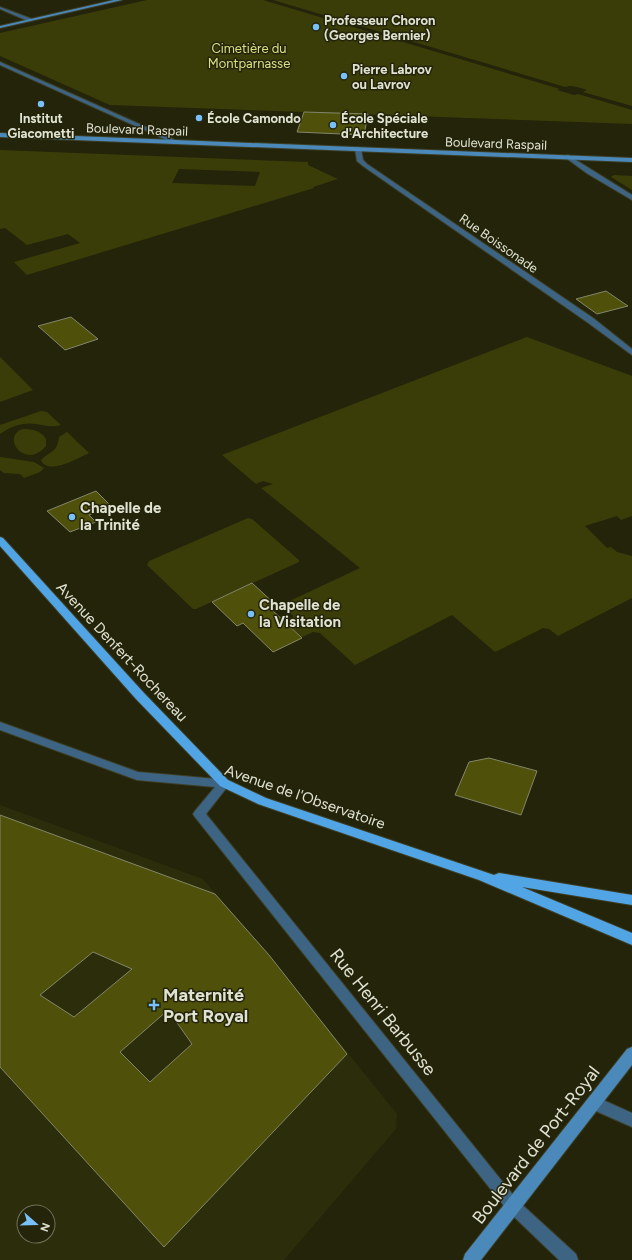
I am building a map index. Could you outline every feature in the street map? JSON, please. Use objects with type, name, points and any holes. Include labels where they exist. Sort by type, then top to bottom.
[{"type":"main road","points":[[0,27],[120,0]]},
{"type":"main road","points":[[15,18],[76,10]]},
{"type":"main road","name":"Boulevard Raspail","points":[[0,134],[632,160]]},
{"type":"main road","name":"Avenue Denfert-Rochereau","points":[[0,540],[140,696],[224,783]]},
{"type":"main road","name":"Avenue de l'Observatoire","points":[[224,783],[262,801],[483,876],[632,939]]},
{"type":"main road","name":"Avenue de l'Observatoire","points":[[483,876],[632,900]]},
{"type":"main road","name":"Boulevard de Port-Royal","points":[[471,1260],[632,1054]]},
{"type":"street","points":[[0,8],[30,20]]},
{"type":"street","points":[[0,63],[174,142]]},
{"type":"street","name":"Rue Boissonade","points":[[358,149],[360,161],[365,165],[590,320],[632,354]]},
{"type":"street","points":[[568,157],[590,173],[632,198]]},
{"type":"street","name":"Avenue de l'Observatoire","points":[[0,726],[137,776],[224,783]]},
{"type":"street","name":"Rue Henri Barbusse","points":[[224,783],[199,814],[513,1206],[570,1260]]},
{"type":"street","points":[[594,1103],[632,1120]]},
{"type":"shaded area","name":"Maternité Port Royal","points":[[0,805],[203,879],[269,955],[397,1114],[396,1129],[284,1260],[0,1260]]},
{"type":"green space","name":"Cimetière du Montparnasse","points":[[147,0],[263,0],[560,89],[557,90],[574,95],[578,94],[632,110],[632,124],[110,105],[0,56],[0,33]]},
{"type":"green space","name":"Cimetière du Montparnasse","points":[[273,0],[632,0],[632,106],[583,92],[587,90],[579,87],[565,87]]},
{"type":"green space","points":[[0,150],[308,162],[308,165],[338,179],[313,187],[314,188],[27,275],[14,262],[80,243],[68,234],[27,245],[5,228],[0,229]],"holes":[[[179,169],[260,172],[255,186],[172,183]]]},
{"type":"green space","points":[[614,175],[632,176],[632,190],[611,177]]},
{"type":"green space","points":[[527,337],[632,376],[632,516],[621,520],[617,516],[585,526],[607,548],[611,547],[617,552],[632,556],[632,598],[558,636],[549,629],[543,628],[495,652],[452,615],[355,665],[320,633],[313,632],[302,637],[282,620],[293,617],[293,615],[281,605],[360,568],[261,488],[273,484],[263,481],[256,484],[222,455]]},
{"type":"green space","points":[[0,357],[33,390],[0,402]]},
{"type":"green space","points":[[41,411],[47,412],[61,425],[51,426],[22,424],[8,429],[0,434],[0,425]]},
{"type":"green space","points":[[23,429],[33,430],[42,434],[46,439],[46,446],[38,453],[30,455],[18,450],[14,438],[17,433]]},
{"type":"green space","points":[[67,432],[89,453],[71,462],[56,466],[45,464],[41,460],[55,449],[59,437]]},
{"type":"green space","points":[[0,457],[34,462],[44,468],[40,472],[24,478],[20,474],[4,473],[0,470]]},
{"type":"green space","points":[[248,518],[252,519],[299,560],[299,562],[196,609],[193,609],[147,565],[149,561]]},
{"type":"building","name":"École Spéciale d'Architecture","points":[[304,112],[368,114],[364,135],[297,132]]},
{"type":"building","points":[[606,291],[628,306],[597,314],[576,299]]},
{"type":"building","points":[[71,317],[98,339],[65,350],[38,326]]},
{"type":"building","name":"Chapelle de la Trinité","points":[[96,491],[111,506],[89,515],[96,522],[70,532],[47,511]]},
{"type":"building","name":"Chapelle de la Visitation","points":[[252,583],[277,606],[271,609],[302,638],[273,652],[243,623],[237,626],[212,602]]},
{"type":"building","points":[[489,758],[537,771],[521,815],[455,795],[469,762]]},
{"type":"building","name":"Maternité Port Royal","points":[[0,815],[215,894],[269,955],[347,1054],[164,1247],[0,1067]],"holes":[[[93,952],[132,969],[74,1017],[40,995]],[[168,1010],[192,1044],[150,1082],[120,1052]]]},
{"type":"place","name":"Professeur Choron (Georges Bernier)","points":[[316,27]]},
{"type":"place","name":"Pierre Labrov ou Lavrov","points":[[344,76]]},
{"type":"place","name":"Institut Giacometti","points":[[41,104]]},
{"type":"place","name":"École Camondo","points":[[199,118]]},
{"type":"place","name":"École Spéciale d'Architecture","points":[[333,125]]},
{"type":"place","name":"Chapelle de la Trinité","points":[[72,517]]},
{"type":"place","name":"Chapelle de la Visitation","points":[[251,614]]},
{"type":"place","name":"Maternité Port Royal","points":[[154,1005]]}]
